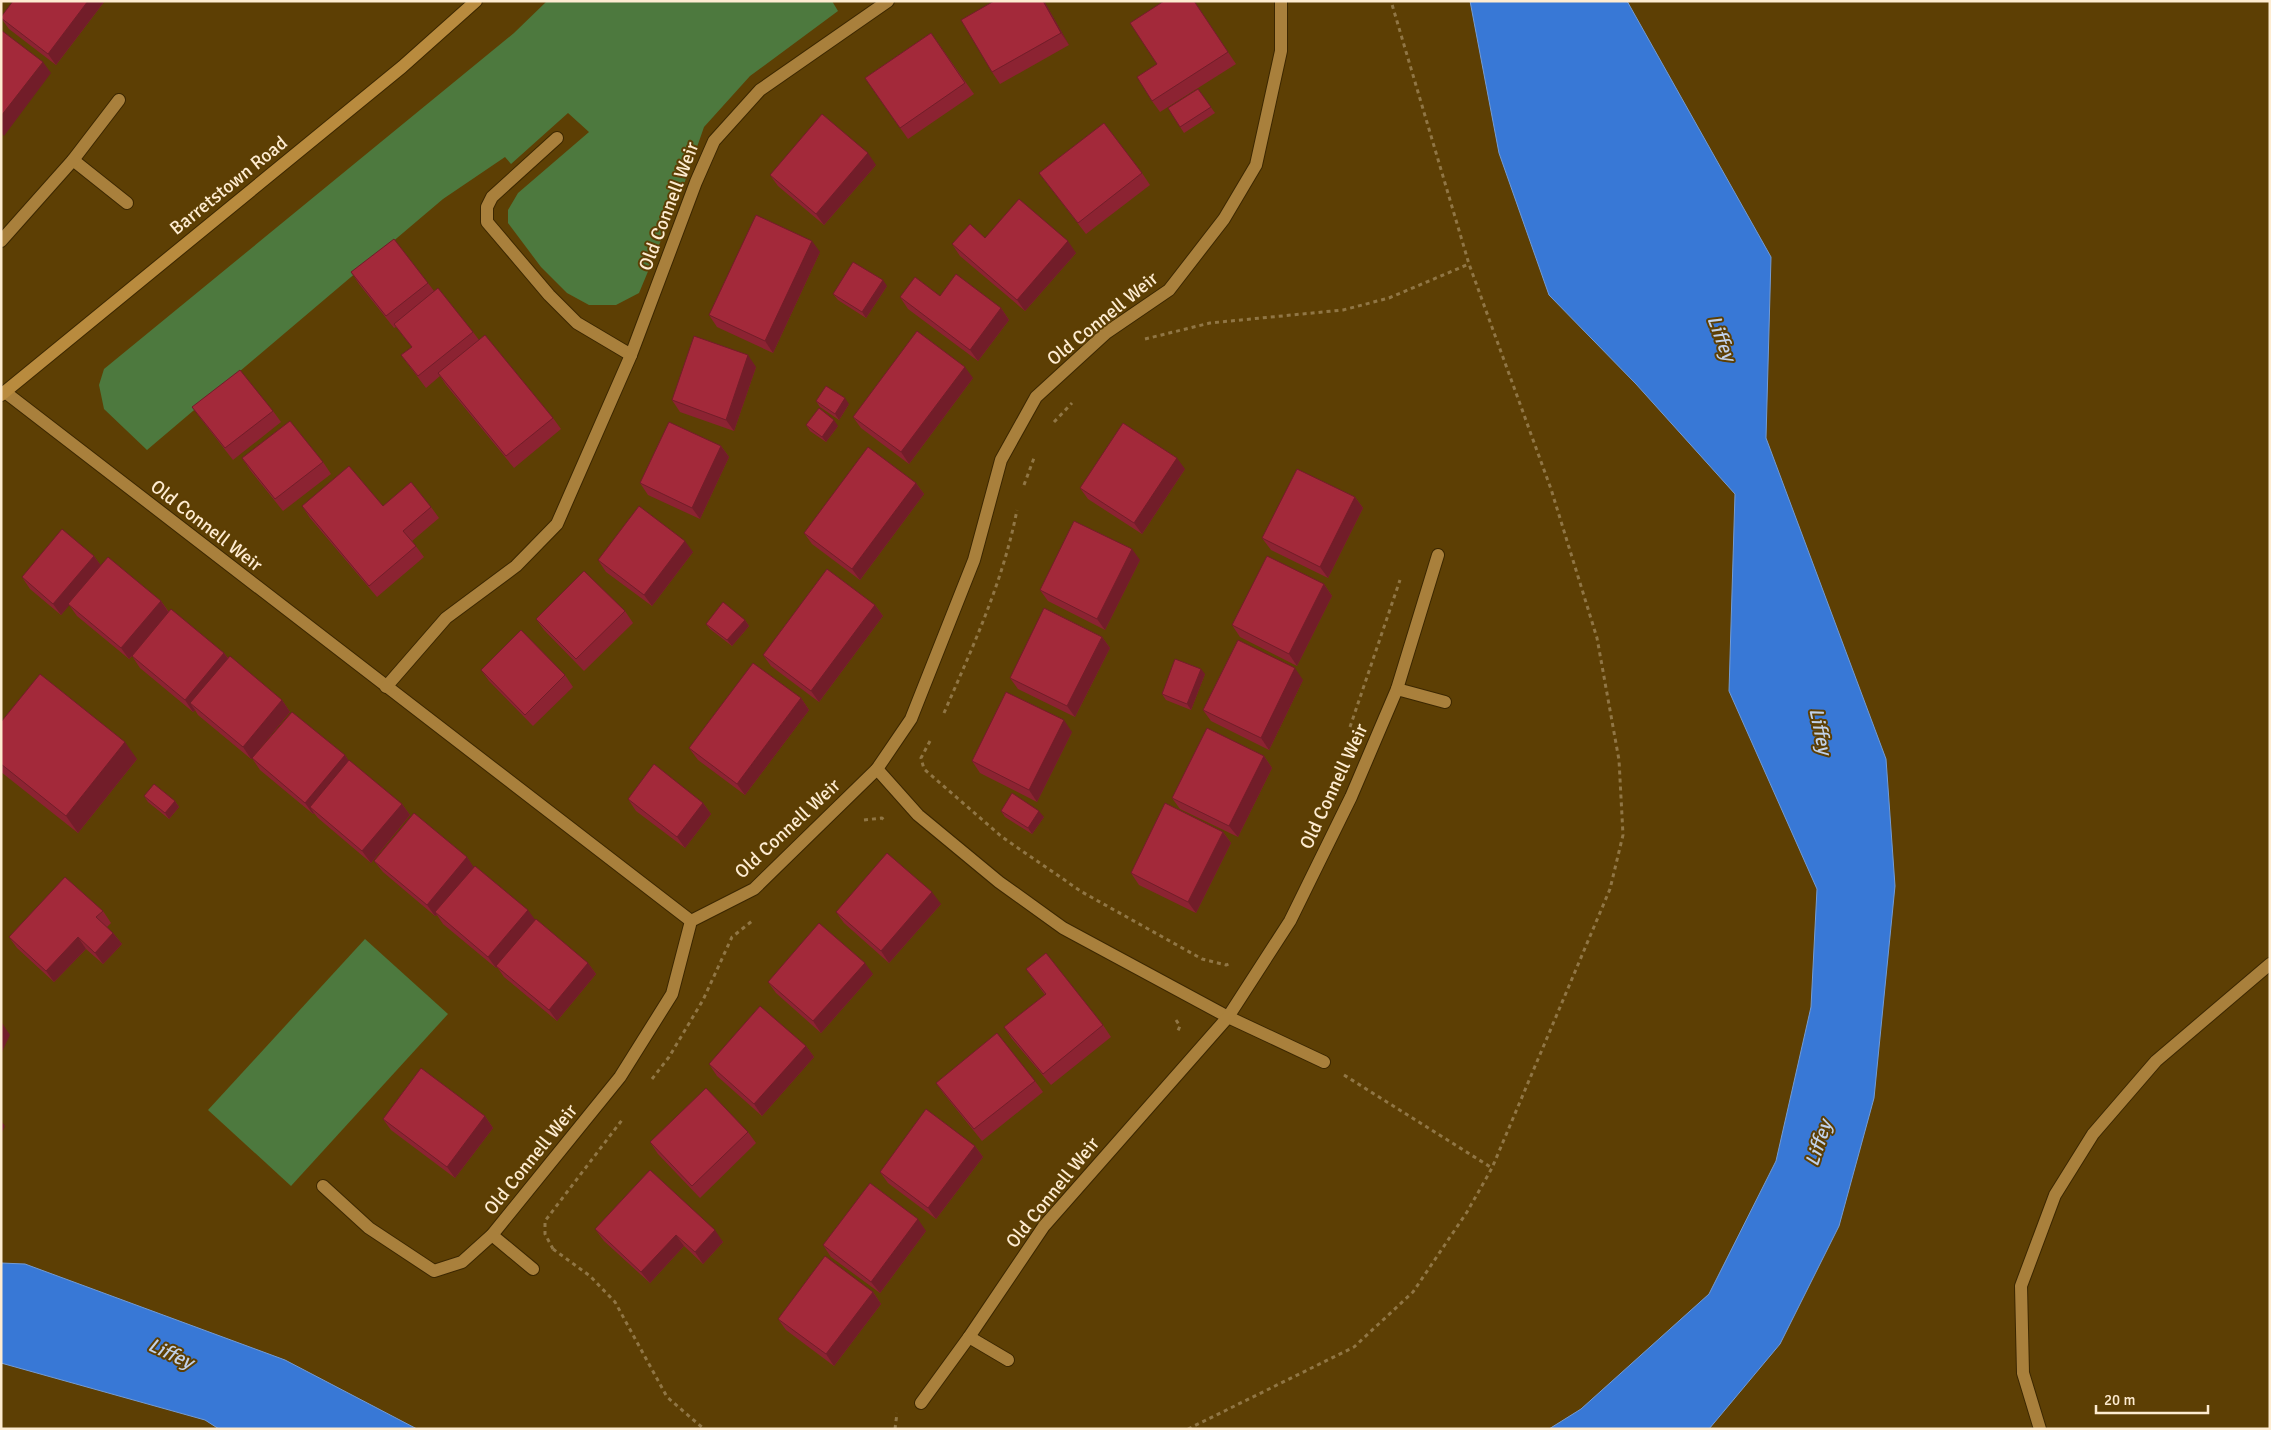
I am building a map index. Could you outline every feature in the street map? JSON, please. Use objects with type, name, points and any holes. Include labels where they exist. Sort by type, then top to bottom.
[{"type":"street","name":"Barretstown Road","points":[[3,394],[402,67],[476,1]]},
{"type":"street","name":"Old Connell Weir","points":[[386,687],[446,618],[516,566],[557,524],[631,355],[696,182],[714,140],[760,90],[888,1]]},
{"type":"street","name":"Old Connell Weir","points":[[323,1186],[369,1228],[434,1271],[462,1262],[492,1235],[620,1077],[672,994],[691,921],[754,889],[877,768],[911,719],[974,560],[1001,460],[1036,397],[1106,333],[1169,290],[1224,218],[1256,165],[1281,51],[1281,1]]},
{"type":"street","points":[[1,241],[73,160],[119,100]]},
{"type":"street","points":[[557,138],[492,197],[487,207],[487,222],[549,295],[577,323],[631,355]]},
{"type":"street","points":[[73,160],[128,203]]},
{"type":"street","name":"Old Connell Weir","points":[[3,394],[691,921]]},
{"type":"street","name":"Old Connell Weir","points":[[921,1403],[969,1337],[1044,1226],[1228,1017],[1290,921],[1351,797],[1398,689],[1438,555]]},
{"type":"street","points":[[1398,689],[1445,702]]},
{"type":"street","points":[[877,768],[918,815],[999,882],[1063,928],[1228,1017],[1324,1062]]},
{"type":"street","points":[[2040,1429],[2023,1374],[2021,1286],[2055,1195],[2093,1134],[2156,1061],[2270,964]]},
{"type":"street","points":[[492,1235],[533,1269]]},
{"type":"street","points":[[969,1337],[1008,1360]]},
{"type":"path","points":[[1188,1429],[1354,1347],[1413,1292],[1467,1212],[1492,1168],[1610,889],[1622,835],[1619,760],[1598,638],[1551,488],[1469,264],[1391,1]]},
{"type":"path","points":[[1144,340],[1210,323],[1343,310],[1389,298],[1469,264]]},
{"type":"path","points":[[1052,424],[1078,396]]},
{"type":"path","points":[[1021,492],[1035,458]]},
{"type":"path","points":[[942,717],[988,612],[1009,550],[1019,501]]},
{"type":"path","points":[[1349,729],[1403,572]]},
{"type":"path","points":[[934,733],[922,758],[924,768],[1002,836],[1082,892],[1202,959],[1226,965],[1238,960]]},
{"type":"path","points":[[858,826],[864,819],[882,818],[889,824]]},
{"type":"path","points":[[647,1086],[669,1057],[703,1000],[732,937],[753,920]]},
{"type":"path","points":[[1174,1018],[1180,1026],[1175,1040]]},
{"type":"path","points":[[1324,1062],[1492,1168]]},
{"type":"path","points":[[625,1115],[545,1221],[545,1234],[553,1249],[590,1276],[615,1302],[667,1396],[704,1429]]},
{"type":"path","points":[[533,1269],[553,1249]]},
{"type":"green space","points":[[547,1],[832,1],[838,11],[750,76],[704,127],[682,190],[639,293],[616,305],[589,305],[567,293],[541,267],[508,223],[508,210],[518,193],[589,132],[568,113],[511,164],[505,157],[443,199],[147,450],[104,409],[99,385],[104,369],[514,33]]},
{"type":"green space","points":[[365,939],[448,1014],[291,1186],[208,1110]]},
{"type":"water","name":"Liffey","points":[[1470,1],[1627,1],[1771,257],[1766,438],[1886,759],[1895,886],[1874,1098],[1839,1226],[1780,1344],[1709,1429],[1549,1429],[1581,1409],[1709,1294],[1776,1161],[1811,1007],[1817,889],[1729,691],[1735,494],[1636,384],[1549,295],[1499,153]]},
{"type":"water","name":"Liffey","points":[[1,1263],[25,1264],[285,1360],[417,1429],[219,1429],[205,1420],[1,1363]]},
{"type":"building","points":[[13,1],[88,1],[48,54],[1,18]]},
{"type":"building","points":[[994,1],[1043,1],[1061,33],[992,72],[961,20]]},
{"type":"building","points":[[1164,1],[1194,1],[1228,52],[1152,101],[1137,77],[1157,64],[1130,23]]},
{"type":"building","points":[[1,30],[43,62],[1,116]]},
{"type":"building","points":[[931,33],[965,83],[900,128],[865,78]]},
{"type":"building","points":[[1198,89],[1211,107],[1180,127],[1168,108]]},
{"type":"building","points":[[822,114],[868,153],[816,214],[770,175]]},
{"type":"building","points":[[1104,123],[1142,173],[1078,223],[1039,173]]},
{"type":"building","points":[[1019,199],[1068,241],[1017,300],[952,244],[970,224],[985,238]]},
{"type":"building","points":[[756,215],[812,241],[765,341],[709,315]]},
{"type":"building","points":[[394,239],[428,283],[386,316],[351,272]]},
{"type":"building","points":[[853,262],[883,280],[862,312],[833,294]]},
{"type":"building","points":[[956,274],[1001,308],[970,350],[900,297],[915,277],[940,296]]},
{"type":"building","points":[[438,288],[473,332],[418,376],[401,355],[412,347],[394,324]]},
{"type":"building","points":[[917,331],[965,367],[901,452],[853,417]]},
{"type":"building","points":[[485,335],[553,418],[506,456],[438,373]]},
{"type":"building","points":[[694,336],[748,355],[726,420],[672,400]]},
{"type":"building","points":[[240,370],[273,411],[225,448],[192,407]]},
{"type":"building","points":[[826,386],[845,398],[835,414],[816,401]]},
{"type":"building","points":[[819,408],[834,420],[822,437],[806,425]]},
{"type":"building","points":[[290,421],[323,462],[275,499],[242,458]]},
{"type":"building","points":[[669,422],[721,446],[692,508],[640,483]]},
{"type":"building","points":[[1123,423],[1177,458],[1134,523],[1080,488]]},
{"type":"building","points":[[868,447],[916,483],[852,569],[804,533]]},
{"type":"building","points":[[349,466],[383,506],[411,482],[431,507],[403,531],[416,546],[369,586],[302,506]]},
{"type":"building","points":[[1297,469],[1355,497],[1320,567],[1262,538]]},
{"type":"building","points":[[639,506],[685,541],[644,595],[598,560]]},
{"type":"building","points":[[1074,521],[1132,549],[1097,619],[1040,590]]},
{"type":"building","points":[[62,529],[94,556],[53,604],[22,577]]},
{"type":"building","points":[[1267,556],[1324,584],[1289,654],[1232,625]]},
{"type":"building","points":[[108,557],[161,601],[121,648],[68,604]]},
{"type":"building","points":[[827,569],[875,605],[811,691],[763,655]]},
{"type":"building","points":[[584,571],[625,611],[576,659],[536,619]]},
{"type":"building","points":[[723,602],[745,620],[727,640],[706,624]]},
{"type":"building","points":[[1044,608],[1102,637],[1067,706],[1010,678]]},
{"type":"building","points":[[171,609],[224,653],[185,700],[132,656]]},
{"type":"building","points":[[521,630],[565,675],[525,715],[481,670]]},
{"type":"building","points":[[1238,640],[1295,668],[1261,738],[1203,710]]},
{"type":"building","points":[[230,656],[282,700],[243,747],[190,703]]},
{"type":"building","points":[[1175,659],[1201,669],[1187,704],[1162,694]]},
{"type":"building","points":[[753,663],[801,698],[737,784],[689,748]]},
{"type":"building","points":[[40,674],[125,742],[66,816],[1,764],[1,722]]},
{"type":"building","points":[[1006,692],[1064,720],[1029,790],[972,761]]},
{"type":"building","points":[[292,712],[345,755],[305,803],[252,758]]},
{"type":"building","points":[[1207,728],[1264,756],[1229,826],[1172,798]]},
{"type":"building","points":[[349,760],[402,804],[362,851],[310,807]]},
{"type":"building","points":[[654,764],[703,803],[677,837],[628,799]]},
{"type":"building","points":[[154,784],[175,801],[165,813],[144,796]]},
{"type":"building","points":[[1012,793],[1039,811],[1028,828],[1001,811]]},
{"type":"building","points":[[1165,803],[1223,832],[1188,902],[1131,873]]},
{"type":"building","points":[[414,813],[467,857],[427,905],[374,861]]},
{"type":"building","points":[[887,853],[932,892],[881,951],[836,912]]},
{"type":"building","points":[[475,866],[528,910],[488,957],[435,912]]},
{"type":"building","points":[[65,877],[103,911],[96,917],[113,933],[95,953],[78,937],[46,971],[9,937]]},
{"type":"building","points":[[536,919],[588,963],[549,1010],[496,966]]},
{"type":"building","points":[[819,923],[865,963],[813,1021],[768,982]]},
{"type":"building","points":[[1046,953],[1103,1025],[1043,1074],[1004,1027],[1046,994],[1026,969]]},
{"type":"building","points":[[760,1006],[806,1046],[754,1104],[709,1064]]},
{"type":"building","points":[[997,1033],[1035,1081],[974,1129],[936,1083]]},
{"type":"building","points":[[421,1068],[485,1116],[447,1167],[383,1119]]},
{"type":"building","points":[[706,1088],[748,1132],[692,1186],[650,1142]]},
{"type":"building","points":[[926,1109],[975,1146],[928,1208],[880,1172]]},
{"type":"building","points":[[650,1170],[715,1230],[695,1252],[676,1235],[641,1272],[595,1229]]},
{"type":"building","points":[[870,1183],[918,1219],[871,1282],[823,1245]]},
{"type":"building","points":[[825,1256],[873,1292],[826,1354],[778,1319]]}]
